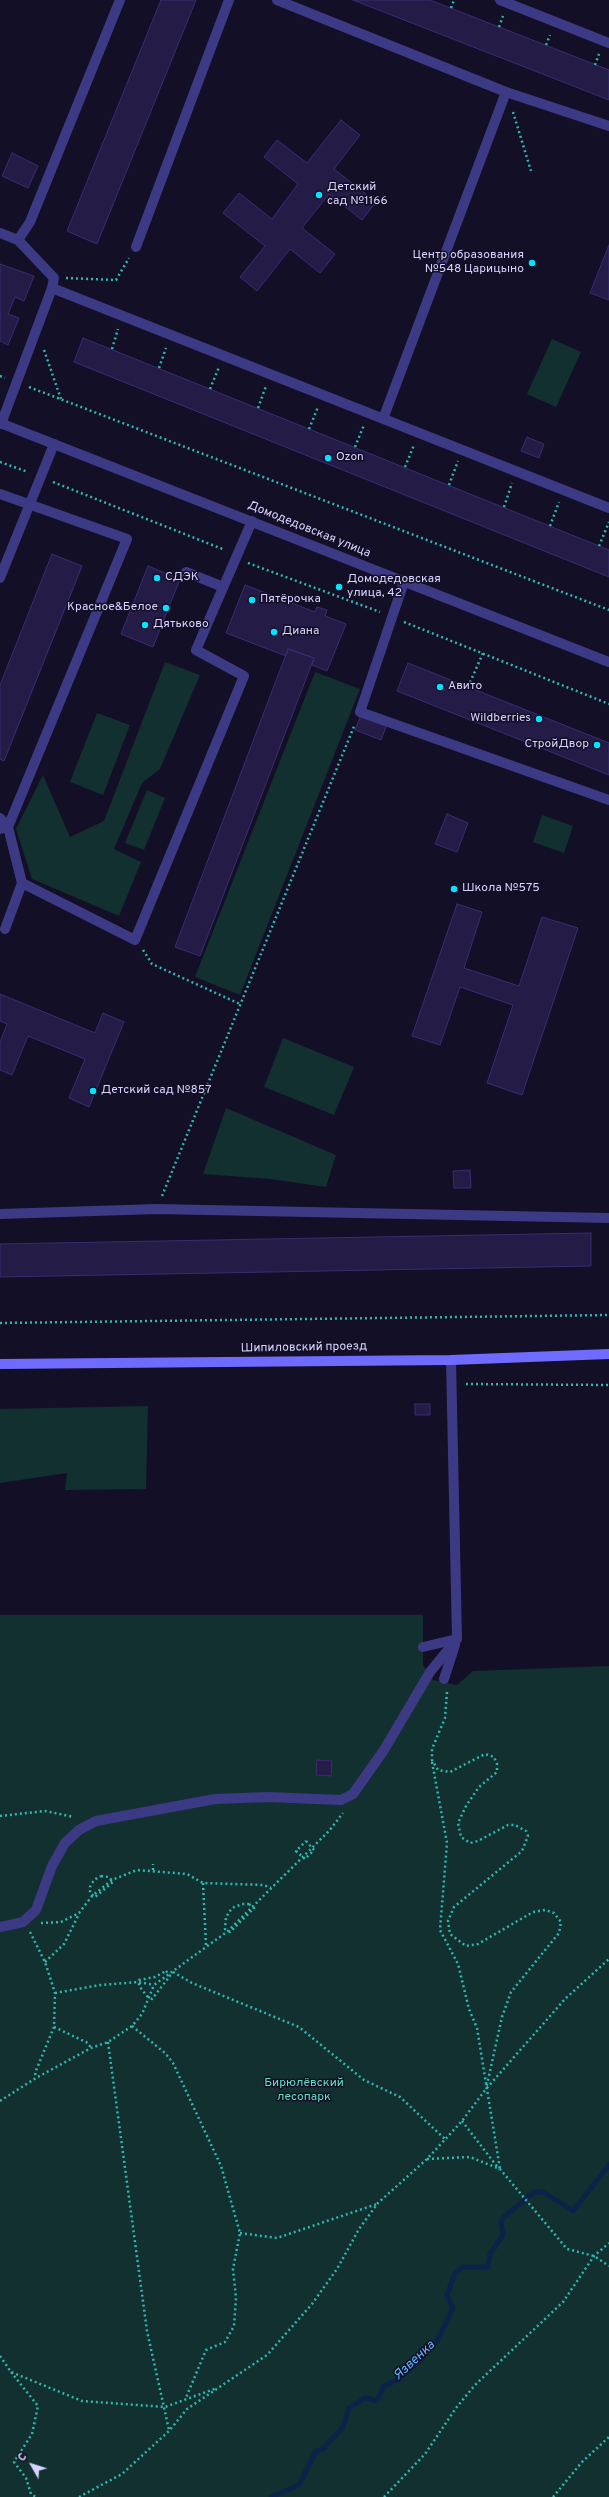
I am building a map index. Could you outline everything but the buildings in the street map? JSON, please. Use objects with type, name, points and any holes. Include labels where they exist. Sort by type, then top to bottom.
[{"type":"main road","name":"Шипиловский проезд","points":[[0,1364],[451,1360],[609,1354]]},
{"type":"street","points":[[18,240],[30,222],[120,0]]},
{"type":"street","points":[[136,247],[229,0]]},
{"type":"street","points":[[277,0],[506,92],[609,126]]},
{"type":"street","points":[[500,0],[609,43]]},
{"type":"street","points":[[383,419],[506,92]]},
{"type":"street","points":[[0,233],[18,240],[54,278],[52,288],[1,424]]},
{"type":"street","points":[[52,288],[609,508]]},
{"type":"street","name":"Домодедовская улица","points":[[1,424],[609,662]]},
{"type":"street","points":[[0,578],[54,444]]},
{"type":"street","points":[[0,494],[127,539],[4,828]]},
{"type":"street","points":[[22,882],[135,940],[244,676],[196,650],[252,521]]},
{"type":"street","points":[[186,572],[223,587]]},
{"type":"street","points":[[404,582],[360,712],[609,800]]},
{"type":"street","points":[[0,818],[22,882],[6,929]]},
{"type":"street","points":[[0,1214],[157,1209],[609,1218]]},
{"type":"street","points":[[444,1679],[457,1639],[451,1360]]},
{"type":"street","points":[[423,1647],[457,1639]]},
{"type":"street","points":[[0,1927],[13,1926],[28,1922],[36,1910],[52,1866],[66,1843],[79,1830],[96,1821],[214,1799],[268,1796],[341,1800],[353,1794],[384,1750],[430,1672],[457,1639]]},
{"type":"path","points":[[451,8],[454,0]]},
{"type":"path","points":[[506,92],[532,171]]},
{"type":"path","points":[[54,278],[116,280],[136,247]]},
{"type":"path","points":[[112,349],[123,316]]},
{"type":"path","points":[[159,368],[171,335]]},
{"type":"path","points":[[42,344],[61,399]]},
{"type":"path","points":[[210,389],[223,355]]},
{"type":"path","points":[[258,408],[271,374]]},
{"type":"path","points":[[16,382],[609,610]]},
{"type":"path","points":[[309,429],[323,395]]},
{"type":"path","points":[[355,447],[368,413]]},
{"type":"path","points":[[405,467],[419,432]]},
{"type":"path","points":[[449,485],[463,450]]},
{"type":"path","points":[[0,462],[228,551],[236,558],[392,617],[609,704]]},
{"type":"path","points":[[504,507],[516,471]]},
{"type":"path","points":[[550,526],[563,490]]},
{"type":"path","points":[[599,546],[609,522]]},
{"type":"path","points":[[468,688],[482,653]]},
{"type":"path","points":[[157,1209],[360,712]]},
{"type":"path","points":[[135,940],[152,964],[240,1004]]},
{"type":"path","points":[[0,1323],[609,1314]]},
{"type":"path","points":[[452,1384],[609,1385]]},
{"type":"path","points":[[444,1679],[447,1689],[445,1718],[432,1748],[432,1760],[447,1843],[440,1930],[458,1964],[469,2009],[477,2028],[500,2169]]},
{"type":"path","points":[[432,1760],[438,1770],[450,1772],[485,1754],[494,1757],[498,1764],[497,1772],[479,1787],[466,1806],[458,1823],[461,1836],[470,1843],[478,1841],[508,1825],[514,1825],[526,1830],[528,1836],[522,1851],[454,1907],[448,1920],[450,1934],[466,1946],[478,1944],[533,1912],[545,1910],[554,1913],[561,1922],[559,1933],[511,1992],[502,2016],[486,2089]]},
{"type":"path","points":[[0,2101],[36,2078],[91,2048],[108,2042],[132,2026],[149,1998],[154,1985],[228,1931],[312,1848],[344,1812],[353,1794]]},
{"type":"path","points":[[0,1816],[46,1811],[96,1821]]},
{"type":"path","points":[[303,1857],[296,1851],[306,1841],[312,1848]]},
{"type":"path","points":[[152,1870],[153,1864]]},
{"type":"path","points":[[92,1896],[95,1898],[113,1882],[112,1880],[124,1873],[152,1870],[187,1874],[203,1883],[264,1885],[272,1888]]},
{"type":"path","points":[[45,1962],[64,1944],[79,1913],[92,1896],[90,1887],[96,1878],[103,1876],[112,1880]]},
{"type":"path","points":[[203,1883],[206,1946]]},
{"type":"path","points":[[228,1931],[225,1929],[224,1922],[232,1908],[242,1904],[252,1906]]},
{"type":"path","points":[[36,2078],[35,2073],[54,2027],[56,1993],[45,1962],[29,1931],[28,1922],[61,1922],[79,1913]]},
{"type":"path","points":[[79,2497],[122,2474],[169,2431],[187,2409],[268,2355],[312,2304],[337,2269],[359,2230],[378,2203],[427,2159],[445,2140],[462,2121],[486,2089],[564,1999],[609,1958]]},
{"type":"path","points":[[139,1982],[139,1980],[155,1978],[166,1971],[169,1974]]},
{"type":"path","points":[[173,1972],[192,1983],[299,2027],[364,2080],[400,2097],[445,2140]]},
{"type":"path","points":[[149,1998],[152,1999],[170,1976],[169,1974]]},
{"type":"path","points":[[56,1993],[100,1985],[139,1982],[154,1985]]},
{"type":"path","points":[[139,1982],[139,1986],[149,1998]]},
{"type":"path","points":[[132,2026],[165,2053],[173,2062],[221,2166],[240,2233],[233,2269],[236,2298],[234,2326],[225,2342],[206,2350],[185,2400]]},
{"type":"path","points":[[54,2027],[88,2044],[91,2048]]},
{"type":"path","points":[[108,2042],[147,2332],[165,2407],[169,2431]]},
{"type":"path","points":[[462,2121],[511,2183],[567,2249],[594,2256],[609,2266]]},
{"type":"path","points":[[427,2159],[470,2157],[500,2169]]},
{"type":"path","points":[[240,2233],[277,2238],[378,2203]]},
{"type":"path","points":[[384,2497],[425,2454],[456,2408],[475,2385],[563,2302],[594,2256],[609,2243]]},
{"type":"path","points":[[0,2356],[38,2406],[32,2434],[14,2462],[26,2478],[30,2494],[36,2497]]},
{"type":"path","points":[[11,2372],[82,2401],[165,2407],[222,2386]]},
{"type":"path","points":[[553,2497],[582,2462],[609,2437]]},
{"type":"green space","points":[[552,339],[581,352],[556,407],[527,394]]},
{"type":"green space","points":[[165,662],[200,675],[160,769],[142,783],[114,849],[141,862],[119,916],[32,879],[16,829],[43,775],[70,837],[104,821]]},
{"type":"green space","points":[[315,672],[360,689],[240,995],[195,977]]},
{"type":"green space","points":[[97,713],[130,725],[103,795],[70,782]]},
{"type":"green space","points":[[147,790],[165,798],[144,850],[125,843]]},
{"type":"green space","points":[[542,815],[573,826],[564,853],[533,842]]},
{"type":"green space","points":[[283,1038],[354,1067],[334,1115],[264,1087]]},
{"type":"green space","points":[[226,1108],[336,1155],[326,1187],[270,1179],[203,1174]]},
{"type":"green space","points":[[148,1406],[146,1489],[65,1490],[67,1473],[0,1483],[0,1409]]},
{"type":"green space","name":"Бирюлёвский лесопарк","points":[[0,1615],[423,1615],[423,1665],[433,1680],[457,1685],[473,1671],[609,1666],[609,2497],[0,2497]]},
{"type":"waterway","name":"Язвенка","points":[[271,2497],[299,2485],[316,2451],[323,2449],[343,2427],[349,2408],[365,2398],[377,2401],[384,2386],[397,2380],[423,2358],[425,2350],[436,2343],[453,2308],[447,2295],[455,2273],[463,2267],[488,2267],[490,2254],[503,2235],[501,2222],[504,2217],[534,2192],[543,2192],[573,2211],[609,2165]]},
{"type":"place","name":"Детский сад №1166","points":[[319,195]]},
{"type":"place","name":"Центр образования №548 Царицыно","points":[[532,263]]},
{"type":"place","name":"Ozon","points":[[328,458]]},
{"type":"place","name":"СДЭК","points":[[157,578]]},
{"type":"place","name":"Домодедовская улица, 42","points":[[339,587]]},
{"type":"place","name":"Пятёрочка","points":[[252,600]]},
{"type":"place","name":"Красное&Белое","points":[[166,608]]},
{"type":"place","name":"Дятьково","points":[[145,625]]},
{"type":"place","name":"Диана","points":[[274,632]]},
{"type":"place","name":"Авито","points":[[440,687]]},
{"type":"place","name":"Wildberries","points":[[539,719]]},
{"type":"place","name":"СтройДвор","points":[[597,745]]},
{"type":"place","name":"Школа №575","points":[[454,889]]},
{"type":"place","name":"Детский сад №857","points":[[93,1091]]}]
